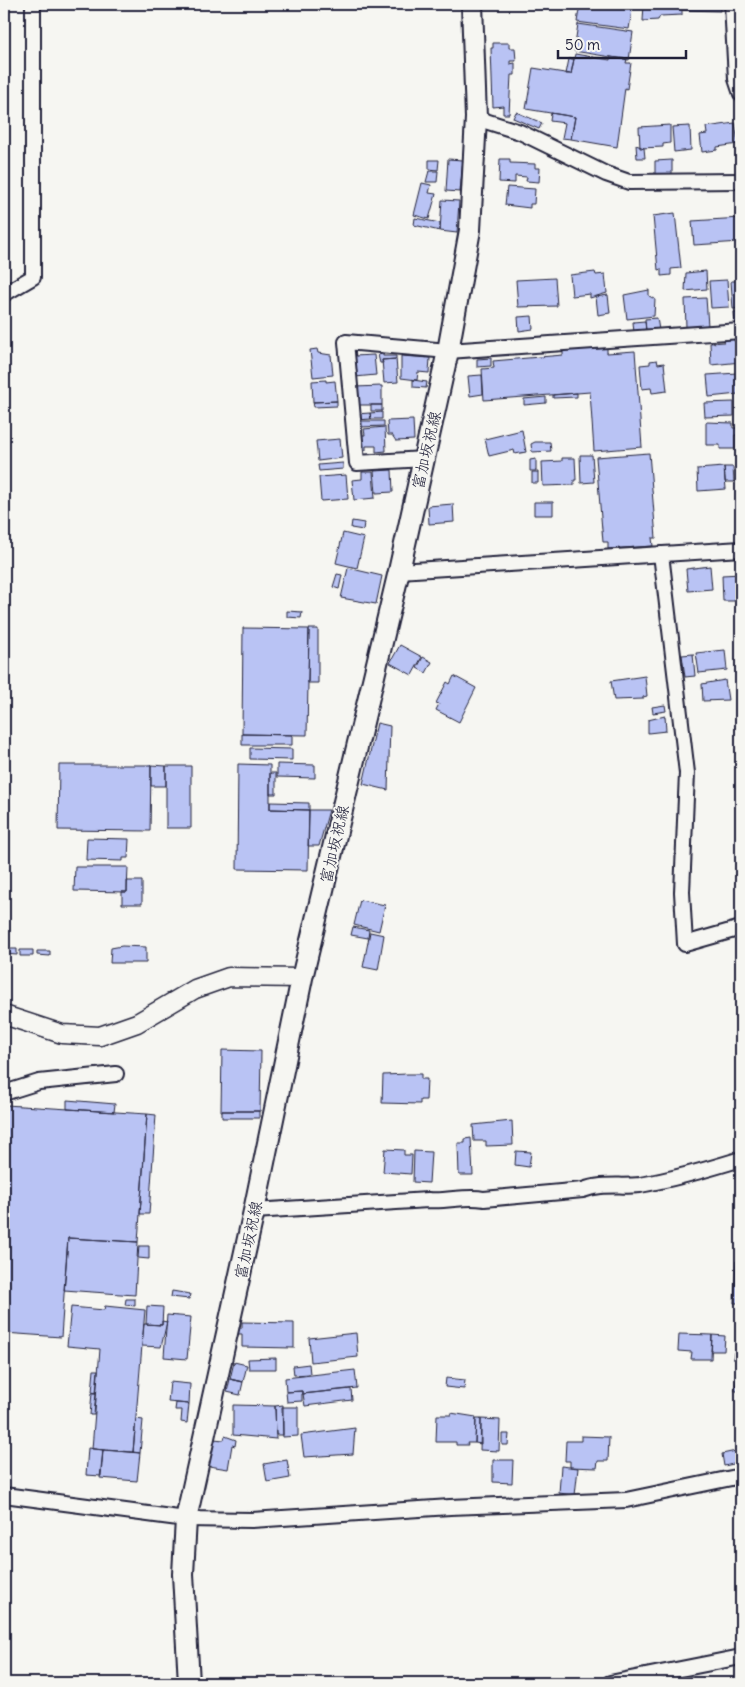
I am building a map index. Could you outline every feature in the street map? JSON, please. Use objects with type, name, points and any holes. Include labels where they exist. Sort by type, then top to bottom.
[{"type":"main road","name":"富加坂祝線","points":[[189,1683],[183,1574],[186,1519],[254,1211],[302,978],[399,571],[448,351],[470,230],[476,118],[472,4]]},
{"type":"street","points":[[4,294],[32,277],[34,4]]},
{"type":"street","points":[[732,4],[736,79],[741,94]]},
{"type":"street","points":[[476,118],[520,132],[606,174],[629,182],[741,181]]},
{"type":"street","points":[[424,459],[357,463],[346,342],[448,351],[741,331]]},
{"type":"street","points":[[399,571],[741,549]]},
{"type":"street","points":[[661,554],[687,773],[682,892],[685,944],[741,928]]},
{"type":"street","points":[[4,1015],[62,1034],[100,1036],[137,1023],[194,990],[229,977],[302,978]]},
{"type":"street","points":[[4,1093],[38,1082],[116,1074]]},
{"type":"street","points":[[254,1211],[428,1200],[442,1201],[473,1197],[484,1200],[583,1190],[590,1187],[640,1185],[710,1169],[741,1159]]},
{"type":"street","points":[[4,1495],[186,1519],[252,1520],[450,1507],[626,1500],[741,1476]]},
{"type":"street","points":[[610,1683],[741,1657]]},
{"type":"building","points":[[580,4],[633,4],[629,29],[577,22]]},
{"type":"building","points":[[644,4],[682,4],[682,15],[660,16],[658,20],[643,21]]},
{"type":"building","points":[[684,4],[720,4],[720,11],[683,10]]},
{"type":"building","points":[[578,24],[633,32],[629,60],[574,51]]},
{"type":"building","points":[[493,43],[509,43],[509,48],[515,48],[516,61],[510,61],[510,64],[515,63],[515,75],[511,75],[509,114],[503,114],[503,106],[493,107],[491,48],[493,48]]},
{"type":"building","points":[[575,54],[610,60],[610,57],[627,59],[626,63],[631,63],[627,89],[625,88],[617,147],[571,139],[575,117],[526,109],[533,68],[571,74]]},
{"type":"building","points":[[569,59],[574,59],[571,74],[566,74]]},
{"type":"building","points":[[516,112],[542,123],[539,129],[513,118]]},
{"type":"building","points":[[551,113],[575,117],[571,139],[562,138],[565,123],[550,121]]},
{"type":"building","points":[[735,123],[738,144],[717,147],[717,150],[702,152],[700,135],[707,134],[706,127]]},
{"type":"building","points":[[670,125],[670,143],[663,144],[663,147],[640,148],[639,127]]},
{"type":"building","points":[[690,126],[691,150],[674,152],[672,127]]},
{"type":"building","points":[[636,145],[644,148],[645,158],[637,158]]},
{"type":"building","points":[[448,159],[463,160],[460,192],[446,191]]},
{"type":"building","points":[[500,159],[510,159],[510,163],[535,164],[535,168],[540,168],[539,182],[526,181],[527,177],[515,176],[515,183],[499,182]]},
{"type":"building","points":[[429,160],[439,160],[438,170],[429,169]]},
{"type":"building","points":[[672,160],[672,175],[655,175],[655,161]]},
{"type":"building","points":[[429,171],[438,171],[437,182],[426,182]]},
{"type":"building","points":[[422,183],[431,185],[429,193],[436,194],[429,219],[414,215]]},
{"type":"building","points":[[507,187],[535,189],[534,204],[530,204],[530,208],[505,205]]},
{"type":"building","points":[[442,200],[459,201],[457,233],[440,231]]},
{"type":"building","points":[[675,213],[681,268],[671,269],[671,275],[661,276],[661,269],[658,270],[653,216]]},
{"type":"building","points":[[415,218],[440,223],[440,231],[414,225]]},
{"type":"building","points":[[741,218],[741,242],[694,245],[692,221]]},
{"type":"building","points":[[706,271],[707,289],[685,291],[686,273]]},
{"type":"building","points":[[595,272],[596,275],[605,274],[607,293],[590,298],[590,294],[572,296],[570,275]]},
{"type":"building","points":[[555,278],[557,306],[518,307],[516,280]]},
{"type":"building","points":[[727,280],[729,307],[711,308],[709,281]]},
{"type":"building","points":[[731,281],[741,281],[741,308],[733,309]]},
{"type":"building","points":[[649,290],[649,296],[655,299],[654,316],[627,319],[624,295]]},
{"type":"building","points":[[608,295],[610,313],[598,315],[596,297]]},
{"type":"building","points":[[706,298],[708,326],[686,327],[685,299]]},
{"type":"building","points":[[734,312],[741,312],[741,323],[735,323]]},
{"type":"building","points":[[532,316],[533,329],[519,331],[518,317]]},
{"type":"building","points":[[657,318],[659,330],[646,332],[645,319]]},
{"type":"building","points":[[645,321],[646,331],[634,333],[633,322]]},
{"type":"building","points":[[734,338],[735,342],[740,341],[741,362],[711,365],[710,343],[724,342],[724,339]]},
{"type":"building","points":[[607,347],[607,353],[635,351],[642,447],[594,451],[590,392],[484,400],[482,369],[494,368],[493,361],[563,355],[563,351]]},
{"type":"building","points":[[317,349],[318,353],[331,355],[333,375],[313,377],[310,350]]},
{"type":"building","points":[[383,354],[383,356],[396,356],[396,359],[382,360],[383,363],[380,363],[378,355]]},
{"type":"building","points":[[374,355],[376,375],[355,377],[354,356]]},
{"type":"building","points":[[401,356],[430,358],[429,373],[418,372],[417,380],[401,378]]},
{"type":"building","points":[[491,358],[491,366],[477,367],[477,359]]},
{"type":"building","points":[[396,359],[398,382],[384,383],[382,360]]},
{"type":"building","points":[[657,360],[658,364],[664,363],[667,391],[652,393],[651,388],[642,389],[640,365],[650,364],[650,361]]},
{"type":"building","points":[[737,373],[738,394],[709,397],[707,375]]},
{"type":"building","points":[[482,375],[483,394],[470,396],[468,376]]},
{"type":"building","points":[[326,380],[326,382],[335,381],[337,401],[313,402],[312,381]]},
{"type":"building","points":[[413,380],[427,382],[426,388],[413,387]]},
{"type":"building","points":[[382,386],[382,405],[355,405],[355,387]]},
{"type":"building","points":[[577,393],[577,397],[553,398],[553,395]]},
{"type":"building","points":[[546,397],[546,403],[524,405],[524,399]]},
{"type":"building","points":[[337,401],[337,406],[314,407],[313,402]]},
{"type":"building","points":[[734,402],[734,416],[705,417],[704,403]]},
{"type":"building","points":[[371,405],[382,405],[382,411],[371,411]]},
{"type":"building","points":[[382,412],[382,419],[371,419],[370,413]]},
{"type":"building","points":[[370,413],[371,419],[357,420],[356,414]]},
{"type":"building","points":[[413,420],[414,440],[396,441],[392,435],[388,435],[387,421]]},
{"type":"building","points":[[360,421],[384,421],[384,426],[360,427]]},
{"type":"building","points":[[706,422],[733,423],[733,428],[737,428],[738,435],[735,435],[735,449],[720,449],[720,445],[706,445]]},
{"type":"building","points":[[385,427],[386,451],[376,452],[376,446],[366,446],[366,450],[358,451],[357,435],[365,435],[364,429]]},
{"type":"building","points":[[522,430],[526,452],[515,454],[514,450],[489,456],[485,439]]},
{"type":"building","points":[[340,439],[342,458],[318,461],[316,441]]},
{"type":"building","points":[[535,442],[550,442],[551,451],[532,452],[531,444]]},
{"type":"building","points":[[649,453],[656,538],[652,538],[653,546],[608,549],[608,542],[603,542],[596,457]]},
{"type":"building","points":[[580,455],[592,455],[594,482],[581,483]]},
{"type":"building","points":[[562,458],[575,458],[576,480],[574,480],[574,485],[543,486],[542,462],[562,461]]},
{"type":"building","points":[[536,459],[536,471],[530,471],[530,460]]},
{"type":"building","points":[[343,463],[343,469],[319,471],[318,465]]},
{"type":"building","points":[[724,467],[726,489],[698,491],[697,469]]},
{"type":"building","points":[[724,467],[733,467],[734,482],[725,482]]},
{"type":"building","points":[[392,470],[393,492],[376,493],[374,471]]},
{"type":"building","points":[[362,472],[373,472],[375,498],[354,500],[352,480],[362,479]]},
{"type":"building","points":[[532,472],[538,472],[538,483],[532,483]]},
{"type":"building","points":[[346,475],[348,499],[321,501],[319,477]]},
{"type":"building","points":[[534,502],[553,502],[553,515],[534,515]]},
{"type":"building","points":[[453,504],[454,522],[429,524],[428,506]]},
{"type":"building","points":[[352,521],[364,523],[363,530],[351,528]]},
{"type":"building","points":[[343,533],[364,538],[357,568],[336,563]]},
{"type":"building","points":[[710,566],[712,589],[688,591],[686,569]]},
{"type":"building","points":[[348,568],[382,576],[376,604],[341,598]]},
{"type":"building","points":[[337,574],[342,575],[339,589],[333,587]]},
{"type":"building","points":[[741,574],[741,601],[723,601],[722,575]]},
{"type":"building","points":[[287,611],[302,612],[301,618],[287,617]]},
{"type":"building","points":[[243,628],[309,629],[307,735],[242,734]]},
{"type":"building","points":[[309,629],[318,629],[318,683],[308,683]]},
{"type":"building","points":[[400,645],[422,657],[412,675],[390,663]]},
{"type":"building","points":[[725,650],[727,670],[699,673],[696,653]]},
{"type":"building","points":[[693,654],[695,676],[685,677],[682,655]]},
{"type":"building","points":[[423,657],[432,662],[426,673],[417,668]]},
{"type":"building","points":[[454,676],[476,688],[459,722],[436,710],[439,704],[436,703],[447,682],[450,684]]},
{"type":"building","points":[[645,676],[647,696],[643,697],[643,699],[614,700],[611,681]]},
{"type":"building","points":[[725,680],[728,700],[703,701],[702,684]]},
{"type":"building","points":[[665,705],[666,711],[653,713],[652,707]]},
{"type":"building","points":[[665,716],[666,731],[648,733],[648,720]]},
{"type":"building","points":[[377,723],[390,726],[388,790],[363,784]]},
{"type":"building","points":[[242,734],[292,735],[292,745],[242,745]]},
{"type":"building","points":[[250,748],[292,749],[292,760],[250,759]]},
{"type":"building","points":[[238,764],[270,765],[270,809],[309,810],[308,870],[237,869]]},
{"type":"building","points":[[277,764],[315,765],[315,778],[277,777]]},
{"type":"building","points":[[59,765],[151,765],[150,831],[58,830]]},
{"type":"building","points":[[151,765],[166,766],[166,786],[151,786]]},
{"type":"building","points":[[166,766],[191,766],[191,828],[166,828]]},
{"type":"building","points":[[270,773],[276,773],[276,794],[270,794]]},
{"type":"building","points":[[270,802],[309,803],[309,810],[270,809]]},
{"type":"building","points":[[309,810],[329,810],[319,846],[308,846]]},
{"type":"building","points":[[87,838],[129,839],[128,858],[123,858],[123,861],[86,860]]},
{"type":"building","points":[[75,867],[128,867],[127,892],[74,891]]},
{"type":"building","points":[[127,881],[142,881],[142,904],[122,904],[122,892],[127,892]]},
{"type":"building","points":[[360,900],[385,905],[379,931],[354,925]]},
{"type":"building","points":[[353,927],[369,930],[368,938],[351,935]]},
{"type":"building","points":[[370,932],[384,935],[378,970],[363,967]]},
{"type":"building","points":[[122,946],[146,947],[146,963],[110,963],[111,948]]},
{"type":"building","points":[[4,949],[17,949],[17,955],[4,954]]},
{"type":"building","points":[[20,950],[33,950],[33,956],[20,956]]},
{"type":"building","points":[[37,951],[50,951],[50,956],[37,955]]},
{"type":"building","points":[[222,1050],[261,1051],[260,1111],[221,1111]]},
{"type":"building","points":[[421,1074],[421,1079],[427,1079],[426,1100],[420,1100],[420,1104],[382,1103],[383,1075]]},
{"type":"building","points":[[67,1100],[115,1104],[114,1112],[67,1109]]},
{"type":"building","points":[[6,1105],[147,1114],[138,1242],[68,1238],[61,1337],[4,1333],[4,1143]]},
{"type":"building","points":[[222,1111],[259,1111],[259,1118],[222,1118]]},
{"type":"building","points":[[147,1114],[156,1115],[149,1214],[140,1214]]},
{"type":"building","points":[[512,1121],[513,1145],[486,1146],[486,1141],[474,1141],[473,1125]]},
{"type":"building","points":[[471,1138],[473,1175],[459,1175],[458,1143],[465,1143],[465,1139]]},
{"type":"building","points":[[385,1149],[404,1150],[404,1155],[412,1155],[411,1174],[383,1172]]},
{"type":"building","points":[[414,1151],[431,1152],[429,1183],[413,1182]]},
{"type":"building","points":[[516,1151],[531,1152],[529,1167],[515,1165]]},
{"type":"building","points":[[737,1171],[741,1171],[741,1200],[737,1200]]},
{"type":"building","points":[[68,1238],[138,1242],[135,1295],[64,1290]]},
{"type":"building","points":[[139,1246],[149,1246],[149,1259],[138,1258]]},
{"type":"building","points":[[739,1256],[741,1256],[741,1303],[734,1303],[736,1261],[739,1261]]},
{"type":"building","points":[[172,1291],[190,1294],[189,1299],[171,1297]]},
{"type":"building","points":[[126,1299],[135,1299],[135,1306],[125,1305]]},
{"type":"building","points":[[105,1306],[145,1310],[133,1452],[92,1449],[100,1349],[67,1346],[71,1307],[104,1310]]},
{"type":"building","points":[[147,1306],[163,1307],[162,1325],[146,1324]]},
{"type":"building","points":[[167,1315],[191,1317],[187,1359],[164,1357]]},
{"type":"building","points":[[162,1321],[167,1322],[161,1347],[142,1346],[144,1324],[162,1325]]},
{"type":"building","points":[[242,1322],[294,1323],[294,1348],[242,1347],[242,1334],[238,1334],[238,1328],[242,1328]]},
{"type":"building","points":[[356,1333],[358,1357],[311,1362],[309,1338]]},
{"type":"building","points":[[679,1334],[712,1335],[711,1359],[691,1359],[692,1352],[678,1351]]},
{"type":"building","points":[[712,1335],[725,1336],[724,1351],[711,1351]]},
{"type":"building","points":[[739,1338],[741,1338],[741,1391],[735,1391],[738,1359],[733,1359],[734,1352],[738,1352]]},
{"type":"building","points":[[276,1358],[276,1369],[249,1369],[248,1359]]},
{"type":"building","points":[[234,1362],[247,1365],[243,1382],[230,1379]]},
{"type":"building","points":[[309,1364],[310,1374],[294,1375],[293,1366]]},
{"type":"building","points":[[94,1370],[98,1370],[96,1393],[92,1392]]},
{"type":"building","points":[[355,1370],[357,1388],[302,1394],[302,1391],[286,1392],[285,1378]]},
{"type":"building","points":[[446,1378],[465,1380],[464,1389],[445,1387]]},
{"type":"building","points":[[230,1379],[243,1382],[240,1395],[227,1392]]},
{"type":"building","points":[[170,1382],[190,1384],[189,1404],[168,1402]]},
{"type":"building","points":[[351,1389],[352,1400],[305,1406],[303,1394]]},
{"type":"building","points":[[302,1391],[302,1401],[287,1402],[286,1392]]},
{"type":"building","points":[[92,1393],[96,1393],[94,1415],[90,1415]]},
{"type":"building","points":[[176,1403],[189,1404],[187,1423],[181,1422],[182,1410],[175,1410]]},
{"type":"building","points":[[233,1405],[275,1406],[276,1439],[233,1435]]},
{"type":"building","points":[[283,1405],[283,1435],[276,1435],[275,1406]]},
{"type":"building","points":[[282,1407],[298,1407],[298,1436],[283,1437]]},
{"type":"building","points":[[451,1413],[476,1417],[475,1443],[456,1445],[456,1442],[436,1442],[437,1415],[451,1415]]},
{"type":"building","points":[[136,1419],[143,1420],[140,1453],[133,1452]]},
{"type":"building","points":[[476,1419],[481,1419],[481,1444],[475,1443]]},
{"type":"building","points":[[481,1419],[500,1420],[499,1451],[480,1450]]},
{"type":"building","points":[[355,1428],[353,1454],[304,1457],[301,1435]]},
{"type":"building","points":[[502,1434],[509,1434],[508,1445],[502,1445]]},
{"type":"building","points":[[225,1436],[236,1440],[235,1446],[232,1445],[228,1469],[209,1466],[214,1439],[224,1440]]},
{"type":"building","points":[[581,1436],[609,1437],[608,1461],[598,1461],[597,1468],[570,1467],[570,1461],[565,1461],[566,1441],[581,1441]]},
{"type":"building","points":[[88,1448],[103,1450],[101,1476],[86,1475]]},
{"type":"building","points":[[103,1450],[140,1453],[137,1481],[100,1478]]},
{"type":"building","points":[[736,1451],[738,1463],[724,1466],[722,1454]]},
{"type":"building","points":[[287,1460],[290,1478],[267,1482],[264,1464]]},
{"type":"building","points":[[493,1460],[513,1460],[512,1483],[493,1482]]},
{"type":"building","points":[[561,1466],[578,1468],[575,1495],[559,1493]]}]
